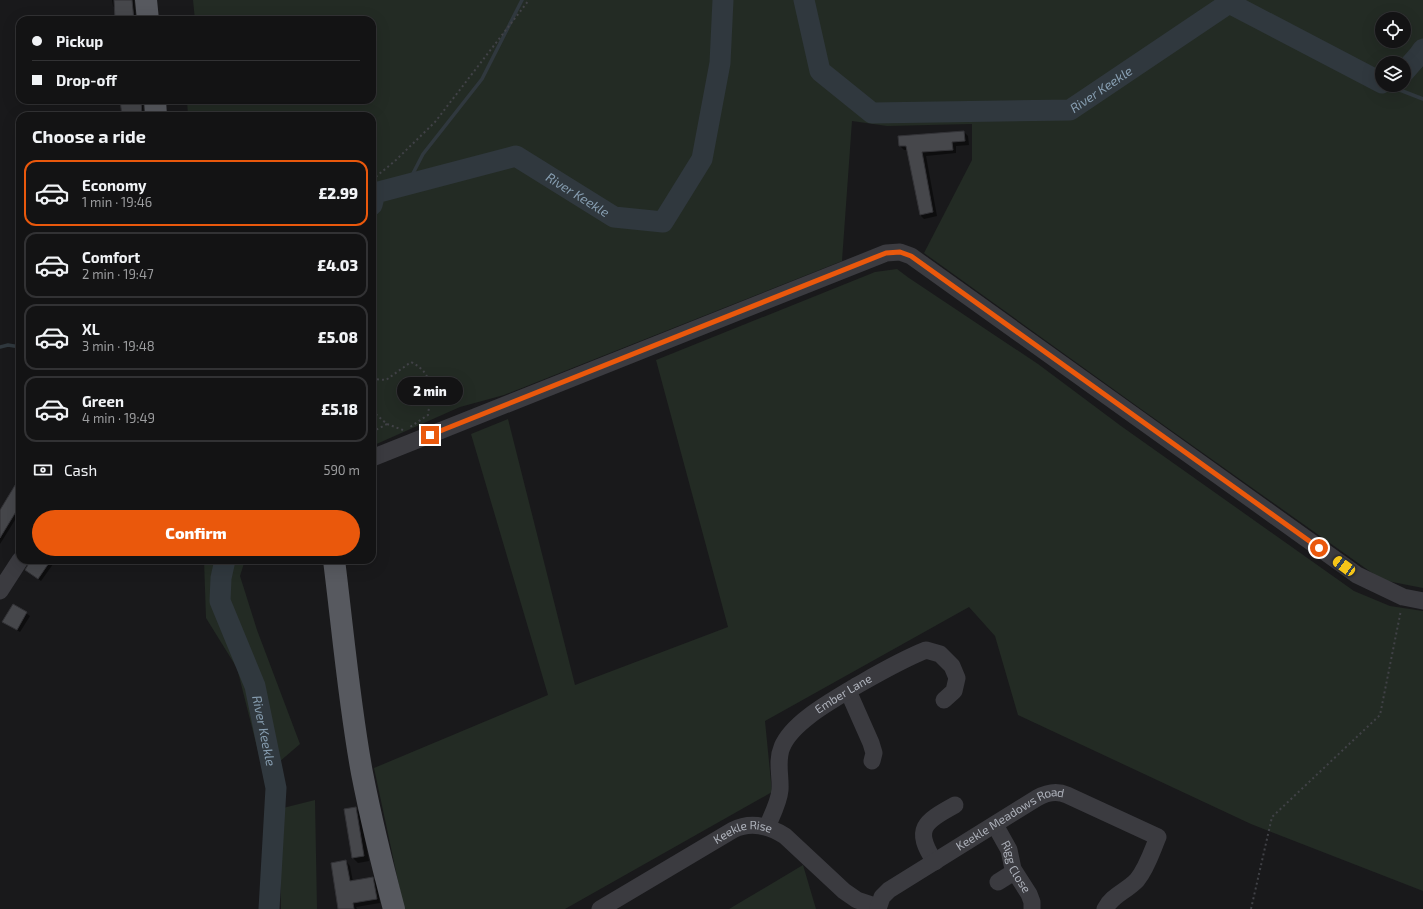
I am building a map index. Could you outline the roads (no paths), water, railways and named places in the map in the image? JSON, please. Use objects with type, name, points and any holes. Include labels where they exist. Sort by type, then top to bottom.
[{"type":"main road","points":[[146,0],[148,16]]},
{"type":"main road","points":[[334,564],[362,772],[377,845],[394,909]]},
{"type":"street","points":[[376,456],[886,253],[900,252],[911,256],[1357,575],[1404,597],[1423,601]]},
{"type":"street","points":[[0,591],[17,564]]},
{"type":"street","name":"Ember Lane","points":[[767,827],[776,806],[780,791],[779,760],[782,747],[790,734],[818,709],[893,664],[926,650],[940,654],[952,666],[957,678],[954,691],[944,700]]},
{"type":"street","points":[[848,691],[872,743],[874,753],[872,761]]},
{"type":"street","name":"Keekle Meadows Road","points":[[878,908],[882,897],[889,890],[1040,797],[1059,792],[1158,837],[1139,877],[1112,899],[1104,909]]},
{"type":"street","points":[[935,862],[926,850],[923,840],[924,830],[929,821],[955,805]]},
{"type":"street","name":"Keekle Rise","points":[[600,909],[733,830],[748,825],[767,827],[785,836],[851,896],[878,908]]},
{"type":"street","name":"Rigg Close","points":[[995,826],[1009,850],[1014,872],[1029,894],[1032,902],[1032,909]]},
{"type":"street","points":[[998,882],[1014,872]]},
{"type":"waterway","points":[[407,185],[423,154],[482,79],[522,0]]},
{"type":"waterway","name":"River Keekle","points":[[376,193],[516,156],[614,217],[663,222],[702,159],[720,63],[723,0]]},
{"type":"waterway","name":"River Keekle","points":[[804,0],[820,71],[872,113],[1070,110],[1229,3],[1375,79]]},
{"type":"waterway","name":"River Keekle","points":[[1411,64],[1423,49]]},
{"type":"waterway","points":[[1405,92],[1423,99]]},
{"type":"waterway","points":[[0,347],[8,345],[16,346]]},
{"type":"waterway","name":"River Keekle","points":[[224,564],[221,578],[220,601],[255,686],[276,788],[269,909]]}]
